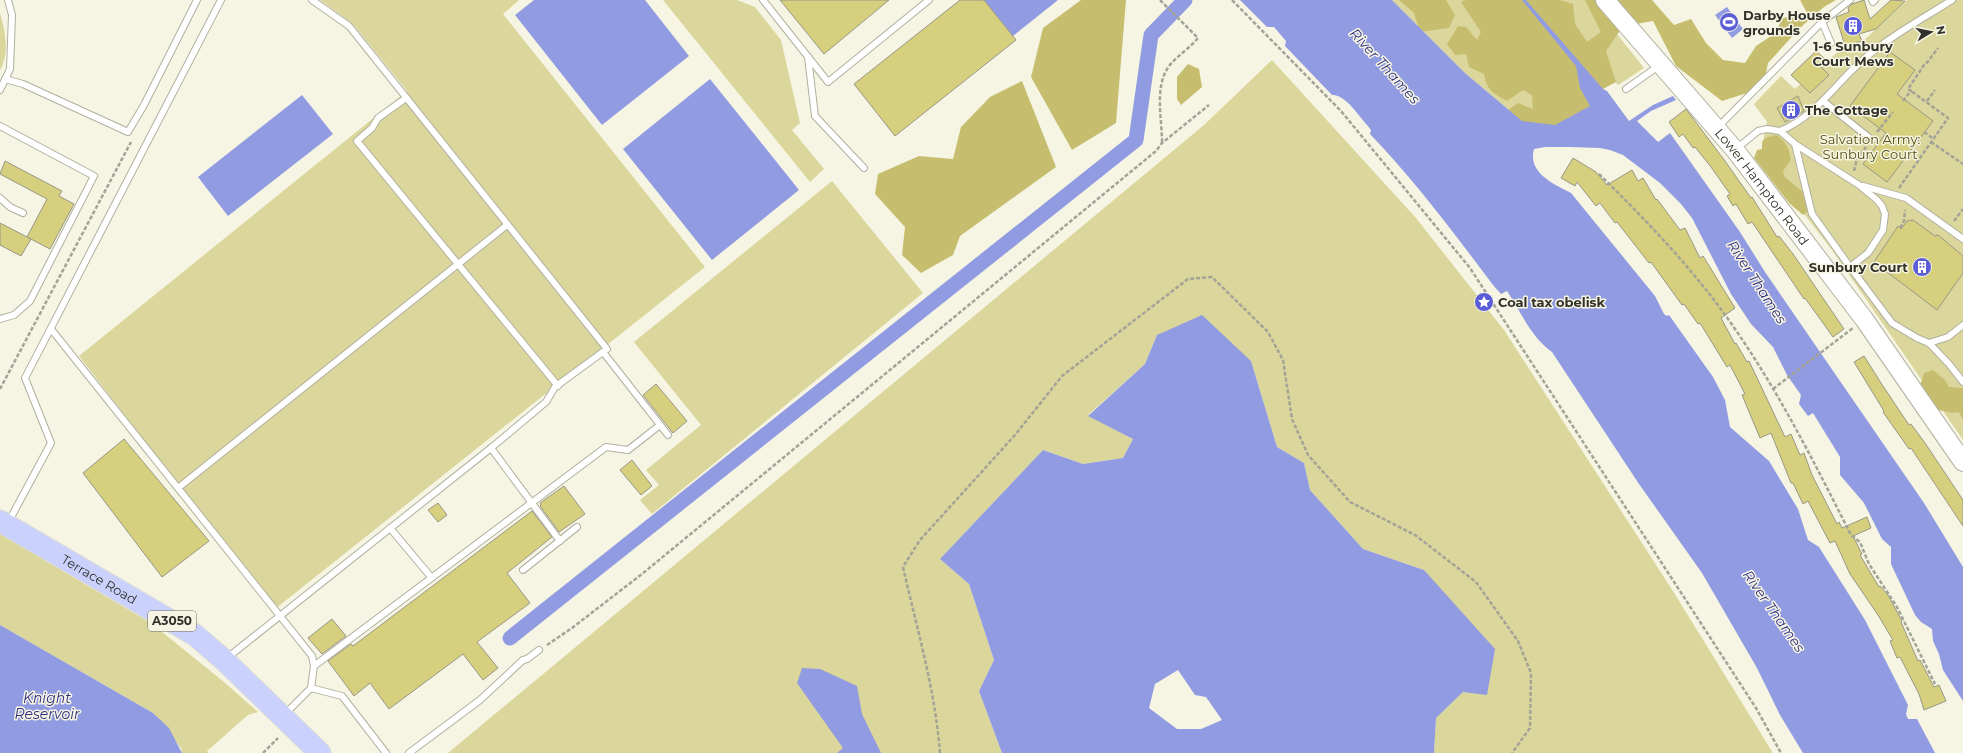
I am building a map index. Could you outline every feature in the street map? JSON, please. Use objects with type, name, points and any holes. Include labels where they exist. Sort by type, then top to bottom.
[{"type":"main road","name":"Terrace Road","points":[[4,523],[195,635],[224,660],[320,753]]},
{"type":"street","name":"Lower Hampton Road","points":[[1605,0],[1735,150],[1864,319],[1963,462]]},
{"type":"lane","points":[[0,90],[10,69],[12,15],[8,0]]},
{"type":"lane","points":[[5,79],[23,84],[128,132],[144,106],[197,0]]},
{"type":"lane","points":[[4,523],[51,443],[25,378],[221,0]]},
{"type":"lane","points":[[224,660],[491,448],[546,402],[558,386],[607,349],[349,26],[312,0]]},
{"type":"lane","points":[[763,0],[828,82],[929,0]]},
{"type":"lane","points":[[1717,128],[1822,22],[1850,0]]},
{"type":"lane","points":[[1872,0],[1873,2],[1875,0]]},
{"type":"lane","points":[[1735,150],[1758,130],[1766,129],[1780,131],[1792,126],[1814,110],[1874,50],[1952,0]]},
{"type":"lane","points":[[1822,22],[1831,43]]},
{"type":"lane","points":[[808,57],[815,116],[864,168]]},
{"type":"lane","points":[[1626,89],[1661,64]]},
{"type":"lane","points":[[406,98],[378,118],[372,128],[356,141],[558,386]]},
{"type":"lane","points":[[1823,101],[1872,140]]},
{"type":"lane","points":[[0,126],[94,176],[30,300],[14,315],[0,319]]},
{"type":"lane","points":[[1780,131],[1795,144],[1859,185],[1882,206],[1885,222],[1883,230],[1868,253],[1850,267]]},
{"type":"lane","points":[[1795,144],[1812,214],[1892,323],[1917,338],[1929,343],[1949,364],[1963,382]]},
{"type":"lane","points":[[1859,185],[1900,197],[1949,228],[1963,239]]},
{"type":"lane","points":[[0,198],[10,207],[23,213]]},
{"type":"lane","points":[[178,488],[507,224]]},
{"type":"lane","points":[[1929,343],[1948,338],[1963,325]]},
{"type":"lane","points":[[51,329],[312,656],[314,666],[312,688],[283,717]]},
{"type":"lane","points":[[603,352],[668,435]]},
{"type":"lane","points":[[314,666],[531,501],[564,479],[606,447],[628,450],[660,425]]},
{"type":"lane","points":[[491,448],[560,541]]},
{"type":"lane","points":[[523,570],[577,527]]},
{"type":"lane","points":[[390,528],[431,577]]},
{"type":"lane","points":[[409,753],[480,700],[523,660],[528,659],[539,650]]},
{"type":"lane","points":[[312,688],[342,696],[386,753]]},
{"type":"path","points":[[1160,0],[1198,38],[1170,66],[1163,79],[1160,95],[1162,143]]},
{"type":"path","points":[[1232,0],[1341,111],[1470,268],[1756,708],[1781,753]]},
{"type":"path","points":[[1900,228],[1906,213],[1900,197],[1900,186],[1948,118],[1927,101],[1908,89],[1924,65],[1938,48]]},
{"type":"path","points":[[1903,100],[1911,90]]},
{"type":"path","points":[[1927,101],[1935,90]]},
{"type":"path","points":[[539,650],[572,628],[642,574],[1150,156],[1162,143],[1209,105]]},
{"type":"path","points":[[1924,132],[1933,141],[1963,164]]},
{"type":"path","points":[[0,389],[132,139]]},
{"type":"path","points":[[1599,174],[1648,222],[1693,273],[1735,329],[1773,389],[1804,443],[1851,534],[1860,542],[1870,564],[1897,607],[1935,684]]},
{"type":"path","points":[[1949,228],[1963,209]]},
{"type":"path","points":[[940,753],[937,717],[933,696],[903,567],[920,540],[1015,435],[1062,376],[1188,279],[1212,277],[1268,332],[1283,360],[1292,419],[1308,455],[1350,502],[1416,535],[1476,582],[1518,641],[1531,673],[1530,728],[1512,753]]},
{"type":"path","points":[[1773,389],[1832,346],[1864,319]]},
{"type":"path","points":[[263,753],[278,738]]},
{"type":"green space","points":[[320,0],[519,0],[503,14],[705,267],[275,609],[79,356],[407,91],[353,24]]},
{"type":"green space","points":[[663,0],[737,0],[755,7],[781,40],[800,123],[792,130],[824,169],[810,182]]},
{"type":"green space","points":[[1392,0],[1522,0],[1577,66],[1522,121],[1465,73]]},
{"type":"green space","points":[[1539,0],[1590,0],[1644,68],[1618,85]]},
{"type":"green space","name":"Salvation Army: Sunbury Court","points":[[1907,0],[1963,0],[1963,440],[1832,250],[1760,157],[1767,122],[1754,104],[1781,76],[1795,89],[1840,50],[1862,42]]},
{"type":"green space","points":[[0,13],[4,27],[6,49],[0,70]]},
{"type":"green space","points":[[1272,60],[1416,218],[1504,330],[1671,588],[1773,753],[1434,753],[1436,718],[1463,692],[1424,570],[1363,549],[1310,490],[1304,463],[1277,447],[1251,361],[1157,335],[1145,364],[1088,415],[1133,439],[1123,458],[1083,464],[1043,450],[940,559],[969,584],[994,660],[979,691],[1002,753],[448,753],[1204,125]]},
{"type":"green space","points":[[832,181],[923,293],[652,514],[640,500],[659,485],[646,470],[701,425],[634,342]]},
{"type":"green space","points":[[0,534],[151,623],[224,682],[258,712],[248,715],[207,751],[209,753],[182,753],[181,748],[153,713],[0,625]]},
{"type":"shaded area","points":[[1081,0],[1126,0],[1116,123],[1072,150],[1031,77],[1043,28]]},
{"type":"shaded area","points":[[1399,0],[1446,0],[1455,15],[1449,28],[1420,32],[1414,13]]},
{"type":"shaded area","points":[[1465,0],[1560,0],[1573,4],[1575,24],[1587,42],[1601,32],[1585,0],[1603,0],[1623,26],[1606,51],[1616,82],[1603,89],[1600,133],[1511,135],[1504,113],[1518,103],[1533,109],[1532,95],[1523,90],[1507,101],[1498,96],[1489,88],[1484,74],[1469,67],[1466,54],[1455,55],[1447,44],[1458,26],[1466,27],[1477,40],[1481,32],[1461,2]]},
{"type":"shaded area","points":[[1618,0],[1652,0],[1674,25],[1691,19],[1706,43],[1723,60],[1745,63],[1756,46],[1774,34],[1783,18],[1807,13],[1800,0],[1836,0],[1824,7],[1800,28],[1768,63],[1763,88],[1722,101],[1676,66],[1653,21],[1636,24]]},
{"type":"shaded area","points":[[1188,64],[1199,69],[1202,87],[1181,105],[1177,99],[1177,77]]},
{"type":"shaded area","points":[[1022,81],[1056,167],[960,236],[953,255],[921,273],[902,255],[905,227],[875,194],[878,174],[919,156],[953,159],[961,127],[990,97]]},
{"type":"shaded area","points":[[1776,135],[1785,142],[1791,160],[1783,171],[1784,176],[1803,192],[1808,211],[1803,215],[1789,203],[1754,158],[1757,150],[1762,149],[1762,142],[1765,138]]},
{"type":"shaded area","points":[[1933,370],[1945,380],[1949,387],[1963,388],[1963,420],[1959,412],[1952,413],[1934,409],[1919,389],[1924,373]]},
{"type":"water","points":[[534,0],[645,0],[689,56],[602,125],[515,15]]},
{"type":"water","points":[[984,0],[1058,0],[1013,36]]},
{"type":"water","name":"River Thames","points":[[1240,0],[1392,0],[1465,73],[1522,121],[1555,125],[1590,106],[1580,88],[1576,66],[1522,0],[1526,0],[1603,89],[1607,91],[1629,121],[1653,105],[1673,96],[1676,100],[1651,111],[1637,121],[1658,142],[1670,133],[1740,232],[1765,272],[1924,503],[1963,567],[1963,701],[1943,670],[1939,654],[1933,641],[1932,629],[1921,622],[1915,615],[1891,564],[1891,547],[1882,539],[1864,503],[1840,475],[1840,457],[1813,413],[1808,416],[1799,404],[1801,395],[1787,375],[1773,347],[1751,324],[1731,294],[1692,218],[1681,204],[1660,183],[1623,155],[1610,150],[1600,148],[1570,147],[1545,147],[1534,149],[1533,157],[1535,165],[1538,171],[1550,182],[1571,193],[1655,296],[1664,314],[1667,316],[1669,315],[1713,377],[1725,400],[1730,427],[1769,461],[1798,509],[1808,540],[1819,547],[1865,620],[1908,705],[1906,714],[1908,719],[1917,719],[1935,753],[1803,753],[1780,715],[1757,668],[1702,573],[1639,484],[1552,352],[1532,332],[1507,291],[1501,294],[1493,285],[1449,227],[1387,152],[1370,134],[1371,130],[1351,106],[1342,98],[1332,95],[1285,46],[1286,41],[1274,27],[1267,27]]},
{"type":"water","name":"Darby House grounds","points":[[1727,7],[1743,29],[1732,38],[1715,15]]},
{"type":"water","points":[[710,79],[799,190],[712,260],[623,149]]},
{"type":"water","points":[[302,95],[333,134],[228,216],[198,177]]},
{"type":"water","points":[[1202,315],[1251,361],[1277,447],[1304,463],[1310,490],[1363,549],[1424,570],[1495,649],[1487,695],[1463,692],[1436,718],[1434,753],[1002,753],[979,691],[994,660],[969,584],[940,559],[1043,450],[1083,464],[1123,458],[1133,439],[1088,416],[1145,364],[1157,335]],"holes":[[[1178,670],[1195,695],[1206,697],[1222,720],[1201,729],[1177,729],[1149,708],[1155,684]]]},
{"type":"water","name":"Knight Reservoir","points":[[0,625],[153,713],[169,728],[182,753],[0,753]]},
{"type":"water","points":[[802,668],[820,669],[857,686],[862,714],[881,753],[837,753],[843,748],[797,683]]},
{"type":"building","points":[[780,0],[889,0],[824,54]]},
{"type":"building","points":[[960,0],[984,0],[1016,40],[895,136],[854,84]]},
{"type":"building","name":"1-6 Sunbury Court Mews","points":[[1864,0],[1870,19],[1891,0],[1905,1],[1876,29],[1859,34],[1862,41],[1845,46],[1836,17],[1849,12],[1848,8],[1852,4]]},
{"type":"building","points":[[1816,51],[1825,59],[1819,65],[1829,75],[1810,93],[1791,75]]},
{"type":"building","points":[[1890,52],[1915,70],[1897,94],[1933,121],[1887,182],[1863,164],[1886,133],[1850,106]]},
{"type":"building","name":"The Cottage","points":[[1798,96],[1804,111],[1785,122],[1777,108]]},
{"type":"building","points":[[1686,109],[1751,198],[1752,197],[1777,237],[1779,236],[1793,254],[1844,329],[1833,337],[1805,298],[1804,299],[1752,222],[1748,224],[1736,204],[1733,206],[1727,196],[1730,194],[1711,167],[1695,147],[1693,148],[1683,134],[1679,137],[1669,122]]},
{"type":"building","points":[[1573,158],[1596,172],[1607,185],[1632,170],[1638,181],[1643,178],[1656,200],[1657,199],[1680,230],[1685,228],[1700,258],[1703,256],[1735,308],[1721,318],[1735,344],[1736,343],[1747,362],[1749,361],[1785,437],[1791,434],[1800,455],[1804,453],[1812,475],[1837,524],[1839,522],[1842,528],[1867,517],[1871,528],[1853,536],[1862,554],[1860,555],[1879,587],[1880,586],[1888,595],[1902,621],[1901,622],[1918,661],[1920,660],[1934,687],[1939,685],[1946,701],[1924,710],[1919,694],[1900,657],[1897,658],[1890,641],[1893,640],[1850,574],[1835,541],[1830,543],[1808,501],[1803,504],[1793,483],[1791,483],[1771,433],[1760,438],[1742,395],[1745,394],[1730,365],[1727,367],[1700,323],[1698,324],[1684,304],[1682,305],[1651,262],[1649,263],[1600,203],[1596,206],[1577,182],[1575,186],[1561,178]]},
{"type":"building","points":[[5,161],[62,191],[59,196],[74,204],[50,249],[27,237],[47,199],[0,174]]},
{"type":"building","name":"Sunbury Court","points":[[1913,220],[1935,236],[1938,235],[1963,256],[1963,273],[1937,310],[1874,262],[1898,226],[1901,229],[1907,221]]},
{"type":"building","points":[[0,223],[31,239],[21,256],[0,245]]},
{"type":"building","points":[[1864,356],[1909,425],[1911,424],[1925,443],[1963,500],[1963,526],[1911,448],[1909,449],[1883,412],[1884,411],[1854,362]]},
{"type":"building","points":[[656,384],[687,421],[673,433],[643,395]]},
{"type":"building","points":[[124,439],[209,541],[162,577],[83,473]]},
{"type":"building","points":[[632,460],[652,486],[641,495],[620,470]]},
{"type":"building","points":[[564,486],[585,514],[559,532],[540,506],[540,503]]},
{"type":"building","points":[[438,503],[447,515],[438,522],[428,510]]},
{"type":"building","points":[[532,511],[552,537],[507,573],[530,603],[477,642],[498,668],[483,680],[463,654],[389,709],[370,683],[354,696],[328,661],[351,644],[353,646]]},
{"type":"building","points":[[332,619],[346,636],[322,654],[308,638]]},
{"type":"waterway","points":[[510,638],[1136,140],[1151,35],[1185,0]]},
{"type":"place","name":"Darby House grounds","points":[[1729,22]]},
{"type":"place","name":"1-6 Sunbury Court Mews","points":[[1853,26]]},
{"type":"place","name":"The Cottage","points":[[1791,110]]},
{"type":"place","name":"Sunbury Court","points":[[1922,267]]},
{"type":"place","name":"Coal tax obelisk","points":[[1484,302]]}]
